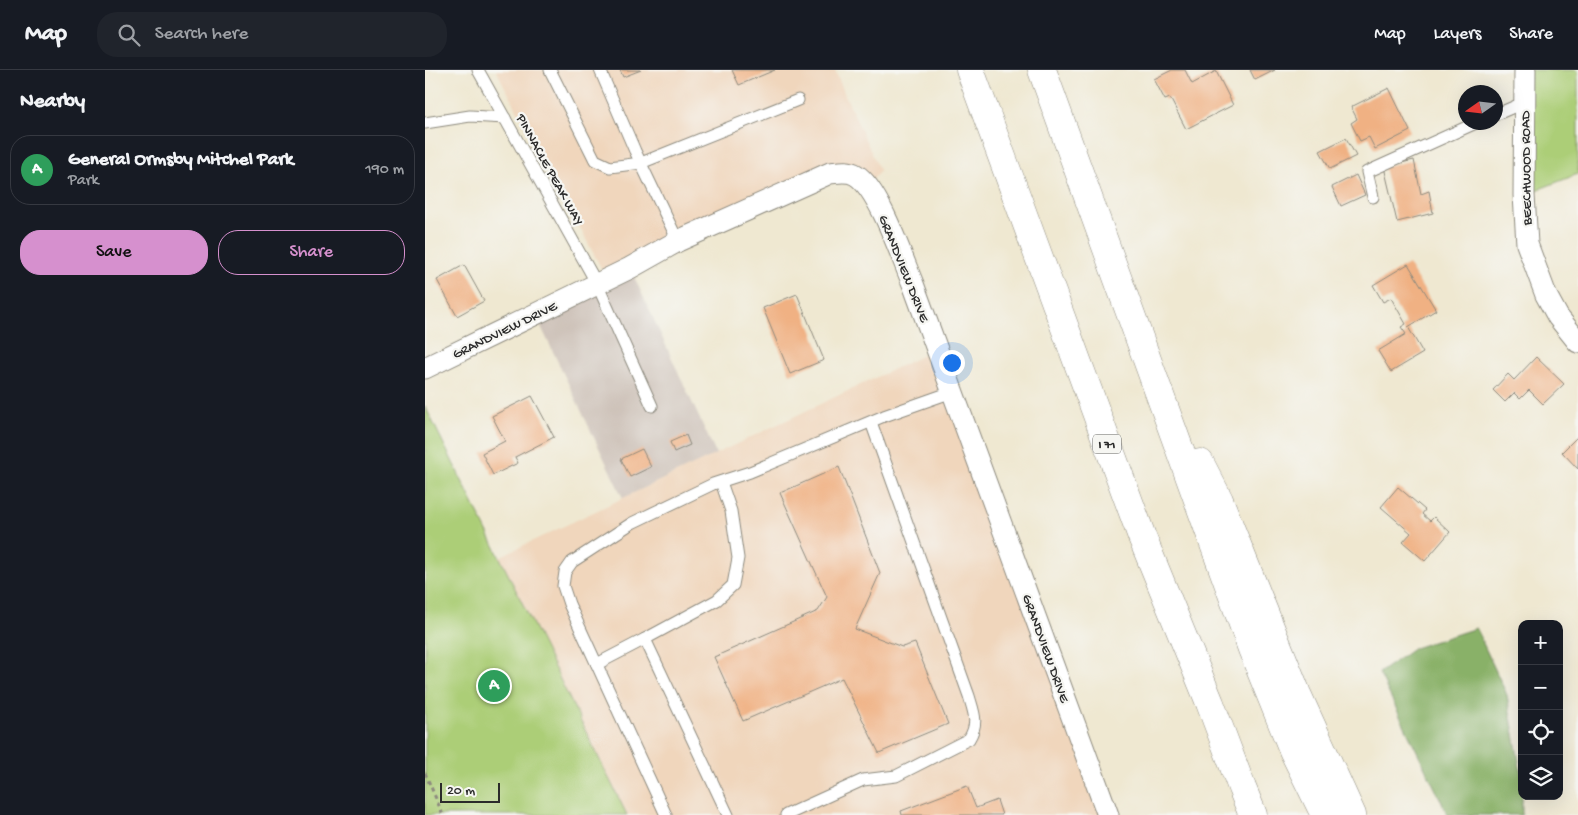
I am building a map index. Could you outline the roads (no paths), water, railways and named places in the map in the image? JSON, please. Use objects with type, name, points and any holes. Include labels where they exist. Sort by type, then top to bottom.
[{"type":"highway","name":"I 71","points":[[970,70],[1141,537],[1210,702],[1253,815]]},
{"type":"highway","points":[[1042,70],[1252,649],[1293,750],[1325,815]]},
{"type":"highway","points":[[1145,354],[1219,500],[1297,694],[1353,815]]},
{"type":"street","name":"BEECHWOOD ROAD","points":[[1525,70],[1524,195],[1527,244],[1546,295],[1558,317],[1578,342]]},
{"type":"street","name":"GRANDVIEW DRIVE","points":[[425,368],[597,284],[678,241],[830,173],[846,171],[857,176],[868,185],[879,203],[913,284],[1104,813]]},
{"type":"lane","name":"PINNACLE PEAK WAY","points":[[478,70],[597,284],[652,406]]},
{"type":"lane","points":[[550,70],[595,160],[610,168],[641,163],[798,100]]},
{"type":"lane","points":[[600,70],[678,241]]},
{"type":"lane","points":[[1503,112],[1525,102]]},
{"type":"lane","points":[[425,123],[470,116],[505,118]]},
{"type":"lane","points":[[1373,197],[1367,172],[1460,130]]},
{"type":"lane","points":[[666,815],[569,604],[563,586],[565,572],[572,562],[632,523],[721,482],[952,392]]},
{"type":"lane","points":[[786,815],[863,780],[896,776],[969,739],[975,730],[976,718],[969,696],[871,422]]},
{"type":"lane","points":[[597,664],[717,600],[733,585],[738,558],[731,511],[721,482]]},
{"type":"lane","points":[[645,639],[728,815]]},
{"type":"place","name":"General Ormsby Mitchel Park","points":[[494,686]]}]
